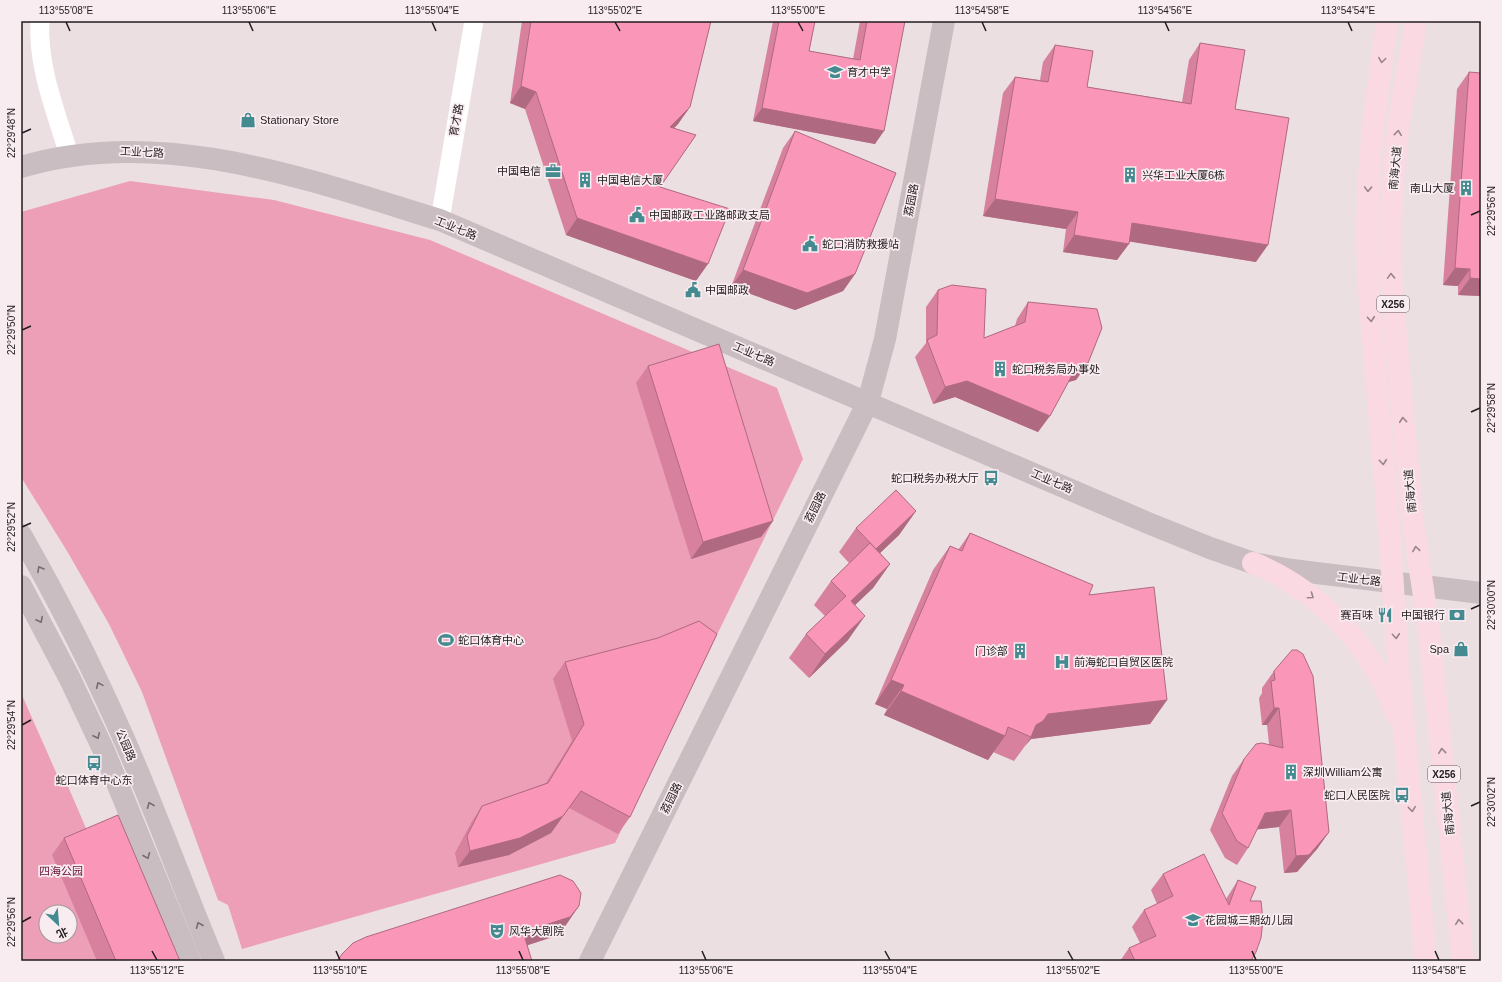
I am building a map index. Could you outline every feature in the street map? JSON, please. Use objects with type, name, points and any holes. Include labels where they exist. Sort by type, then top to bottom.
[{"type":"main road","name":"X256","points":[[1388,21],[1374,118],[1369,174],[1367,234],[1369,292],[1405,742],[1426,961]]},
{"type":"main road","name":"南海大道","points":[[1416,21],[1399,121],[1393,180],[1390,234],[1392,292],[1412,516],[1429,630],[1463,961]]},
{"type":"main road","points":[[1253,563],[1288,580],[1317,600],[1343,624],[1367,655],[1390,696],[1405,742]]},
{"type":"street","points":[[40,21],[39,34],[44,72],[69,155]]},
{"type":"street","name":"育才路","points":[[440,220],[474,21]]},
{"type":"street","name":"荔园路","points":[[590,961],[868,402],[885,339],[944,21]]},
{"type":"street","name":"工业七路","points":[[21,167],[69,155],[116,151],[147,152],[231,162],[303,179],[440,220],[1155,526],[1210,548],[1253,563],[1292,570],[1481,593]]},
{"type":"street","name":"公园路","points":[[21,535],[60,604],[89,662],[124,740],[214,961]]},
{"type":"street","name":"公园路","points":[[21,586],[70,679],[104,751],[190,961]]},
{"type":"green space","name":"蛇口体育中心","points":[[130,181],[274,200],[430,240],[777,388],[803,459],[615,843],[242,949],[228,905],[218,900],[142,692],[109,624],[67,551],[21,477],[21,212]]},
{"type":"green space","name":"四海公园","points":[[21,693],[59,779],[64,777],[143,961],[21,961]]},
{"type":"building","name":"中国电信大厦","points":[[531,21],[711,21],[690,107],[670,127],[696,135],[660,187],[730,209],[708,264],[577,218],[536,92],[521,86]]},
{"type":"building","points":[[779,21],[815,21],[809,51],[860,60],[867,21],[905,21],[884,131],[762,108]]},
{"type":"building","name":"兴华工业大厦6栋","points":[[1200,43],[1245,50],[1235,109],[1289,118],[1268,245],[1132,223],[1129,244],[1074,235],[1078,212],[995,199],[1015,77],[1048,82],[1055,45],[1093,51],[1087,87],[1191,104]]},
{"type":"building","points":[[1469,72],[1481,73],[1481,279],[1470,278],[1470,269],[1455,268]]},
{"type":"building","points":[[795,131],[896,173],[855,274],[807,293],[743,270]]},
{"type":"building","name":"蛇口税务局办事处","points":[[952,285],[986,289],[984,338],[1025,322],[1028,302],[1097,309],[1102,328],[1088,363],[1077,366],[1050,416],[967,381],[945,387],[927,340],[937,335],[938,290]]},
{"type":"building","points":[[719,344],[773,521],[703,542],[648,366]]},
{"type":"building","points":[[896,490],[916,511],[876,549],[856,528]]},
{"type":"building","name":"门诊部","points":[[970,533],[1093,585],[1089,595],[1154,587],[1167,700],[1048,714],[1043,721],[1036,725],[1031,737],[1008,727],[1005,736],[901,691],[904,685],[891,680],[950,546],[962,551]]},
{"type":"building","points":[[870,543],[890,564],[851,601],[865,616],[825,654],[806,634],[846,596],[831,581]]},
{"type":"building","points":[[699,621],[717,634],[630,817],[581,791],[563,816],[520,838],[470,851],[467,836],[482,806],[548,783],[584,724],[565,662],[658,638]]},
{"type":"building","name":"深圳William公寓","points":[[1292,650],[1297,650],[1303,654],[1313,676],[1329,832],[1309,855],[1296,856],[1291,810],[1265,813],[1248,848],[1237,841],[1222,813],[1244,759],[1256,744],[1262,743],[1283,748],[1279,708],[1274,708],[1271,681],[1275,680],[1274,671]]},
{"type":"building","points":[[118,815],[180,961],[116,961],[64,838]]},
{"type":"building","name":"花园城三期幼儿园","points":[[1204,854],[1229,905],[1238,880],[1256,887],[1250,901],[1261,901],[1263,920],[1261,938],[1251,961],[1135,961],[1129,948],[1156,936],[1144,910],[1173,896],[1163,874]]},
{"type":"building","name":"风华大剧院","points":[[560,875],[573,881],[581,893],[579,906],[570,917],[523,932],[532,961],[337,961],[353,943],[366,937]]},
{"type":"place","name":"育才中学","points":[[835,72]]},
{"type":"place","name":"Stationary Store","points":[[248,120]]},
{"type":"place","name":"中国电信","points":[[553,171]]},
{"type":"place","name":"兴华工业大厦6栋","points":[[1130,175]]},
{"type":"place","name":"中国电信大厦","points":[[585,180]]},
{"type":"place","name":"南山大厦","points":[[1466,188]]},
{"type":"place","name":"中国邮政工业路邮政支局","points":[[637,215]]},
{"type":"place","name":"蛇口消防救援站","points":[[810,244]]},
{"type":"place","name":"中国邮政","points":[[693,290]]},
{"type":"place","name":"蛇口税务局办事处","points":[[1000,369]]},
{"type":"place","name":"蛇口税务办税大厅","points":[[991,478]]},
{"type":"place","name":"赛百味","points":[[1385,615]]},
{"type":"place","name":"中国银行","points":[[1457,615]]},
{"type":"place","name":"蛇口体育中心","points":[[446,640]]},
{"type":"place","name":"Spa","points":[[1461,649]]},
{"type":"place","name":"门诊部","points":[[1020,651]]},
{"type":"place","name":"前海蛇口自贸区医院","points":[[1062,662]]},
{"type":"place","name":"蛇口体育中心东","points":[[94,763]]},
{"type":"place","name":"深圳William公寓","points":[[1291,772]]},
{"type":"place","name":"蛇口人民医院","points":[[1402,795]]},
{"type":"place","name":"花园城三期幼儿园","points":[[1193,920]]},
{"type":"place","name":"风华大剧院","points":[[497,931]]}]
